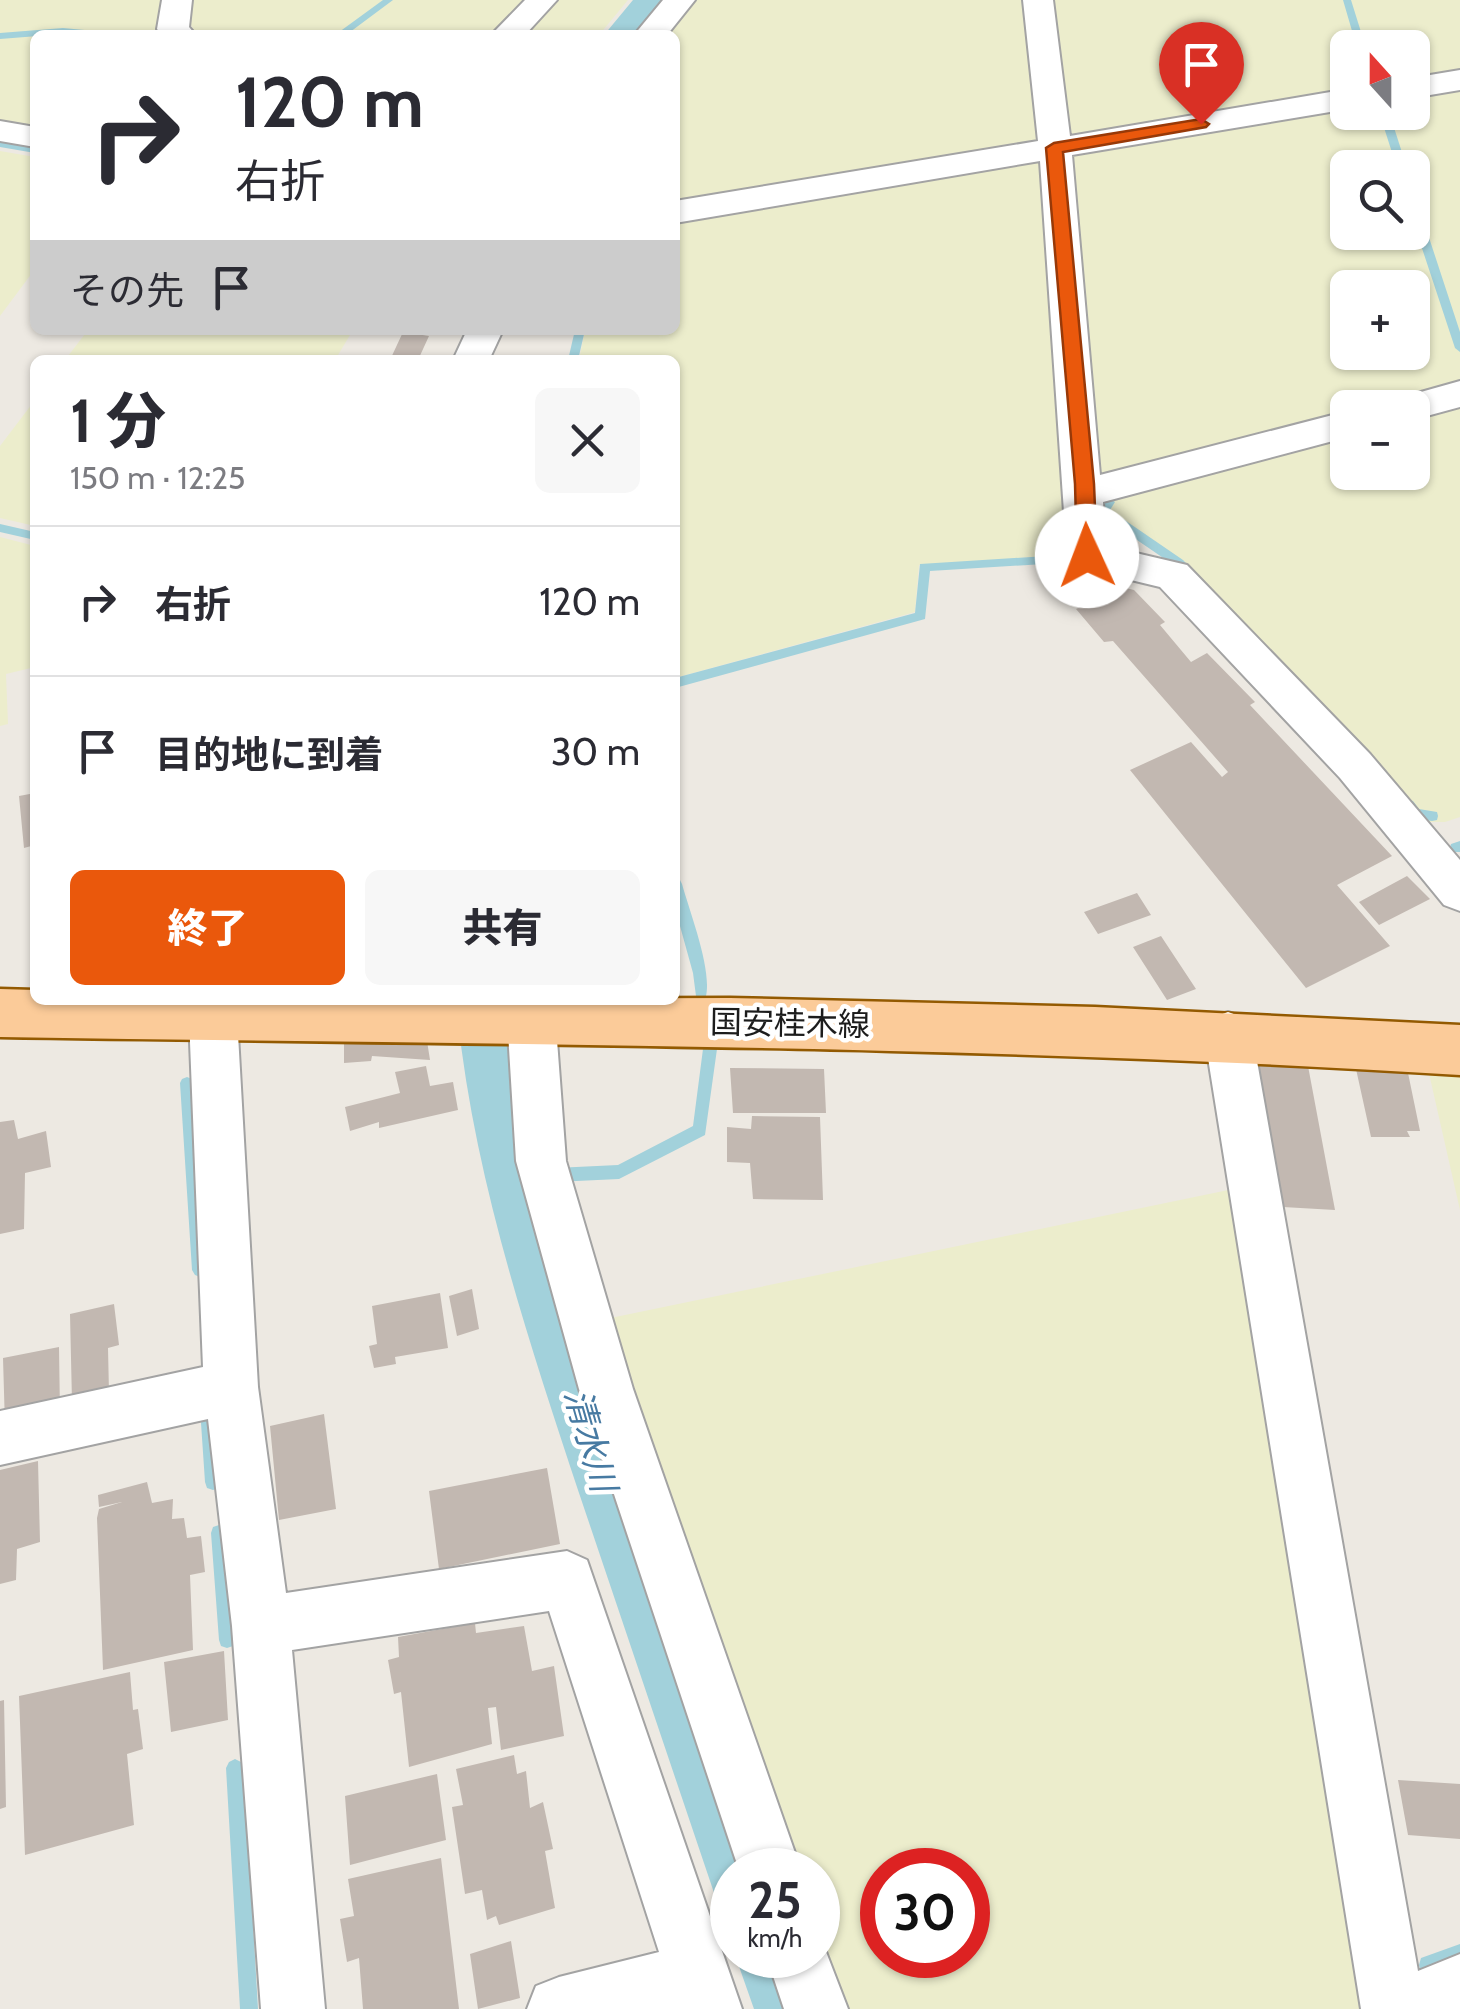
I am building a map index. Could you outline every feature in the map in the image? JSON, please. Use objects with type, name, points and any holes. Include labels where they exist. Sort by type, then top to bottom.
[{"type":"main road","name":"国安桂木線","points":[[0,1013],[454,1017],[526,1012],[1228,1033],[1460,1050]]},
{"type":"street","points":[[174,30],[177,0]]},
{"type":"street","points":[[512,30],[542,0]]},
{"type":"street","points":[[654,30],[680,0]]},
{"type":"street","points":[[1038,0],[1085,493],[1087,556],[1173,575],[1356,766],[1440,835],[1460,892]]},
{"type":"street","points":[[1430,85],[1460,80]]},
{"type":"street","points":[[680,211],[1330,102]]},
{"type":"street","points":[[0,131],[30,137]]},
{"type":"street","points":[[1430,402],[1460,394]]},
{"type":"street","points":[[1085,493],[1330,429]]},
{"type":"street","points":[[526,1012],[541,1161],[606,1389],[762,1848]]},
{"type":"street","points":[[213,1017],[231,1387],[261,1626],[293,2009]]},
{"type":"street","points":[[1228,1033],[1393,2009]]},
{"type":"street","points":[[0,1438],[231,1387]]},
{"type":"street","points":[[261,1626],[567,1580],[704,1992],[559,2009]]},
{"type":"street","points":[[806,1978],[816,2009]]},
{"type":"street","points":[[1406,2009],[1460,1986]]},
{"type":"green space","points":[[0,0],[172,0],[169,30],[30,30],[30,127],[0,122]]},
{"type":"green space","points":[[190,0],[533,0],[503,30],[194,30],[188,19]]},
{"type":"green space","points":[[550,0],[628,0],[603,30],[518,30]]},
{"type":"green space","points":[[691,0],[1031,0],[1042,138],[1034,146],[680,205],[680,30],[664,30]]},
{"type":"green space","points":[[1048,0],[1460,0],[1460,75],[1430,80],[1430,30],[1330,30],[1330,97],[1071,140],[1060,133]]},
{"type":"green space","points":[[1460,87],[1460,389],[1430,397],[1430,390],[1330,390],[1330,423],[1096,479],[1071,152],[1330,109],[1330,130],[1430,130],[1430,92]]},
{"type":"green space","points":[[0,151],[30,156],[30,276],[0,316]]},
{"type":"green space","points":[[1032,158],[1044,163],[1078,554],[919,565],[915,612],[680,677],[680,355],[580,355],[584,335],[680,335],[680,217]]},
{"type":"green space","points":[[84,335],[350,335],[338,355],[69,355]]},
{"type":"green space","points":[[1460,405],[1460,817],[1445,822],[1418,822],[1177,567],[1098,511],[1105,500],[1330,440],[1330,490],[1430,490],[1430,413]]},
{"type":"green space","points":[[30,407],[30,525],[0,518],[0,446]]},
{"type":"green space","points":[[0,537],[30,545],[30,668],[6,674],[8,724],[0,726]]},
{"type":"green space","points":[[1428,1069],[1460,1072],[1460,1210]]},
{"type":"green space","points":[[1238,1188],[1376,2009],[831,2009],[824,1978],[840,1978],[840,1848],[776,1848],[596,1321]]},
{"type":"water","points":[[633,0],[669,0],[643,30],[608,30]]},
{"type":"water","name":"清水川","points":[[457,1005],[511,1005],[751,1848],[710,1848],[710,1881],[521,1311],[474,1125]]},
{"type":"water","points":[[743,1978],[794,1978],[804,2009],[754,2009]]},
{"type":"building","points":[[402,335],[429,336],[420,355],[392,355]]},
{"type":"building","points":[[1126,588],[1134,590],[1165,622],[1160,625],[1191,662],[1207,653],[1255,702],[1250,705],[1392,856],[1337,885],[1390,946],[1306,988],[1130,770],[1191,742],[1222,777],[1228,772],[1113,641],[1104,642],[1076,609]]},
{"type":"building","points":[[30,794],[30,846],[24,848],[19,796]]},
{"type":"building","points":[[1407,876],[1430,899],[1379,925],[1359,902]]},
{"type":"building","points":[[1137,893],[1151,915],[1098,934],[1084,912]]},
{"type":"building","points":[[1161,936],[1196,989],[1167,1000],[1133,947]]},
{"type":"building","points":[[427,1041],[430,1060],[372,1056],[371,1061],[344,1063],[344,1042]]},
{"type":"building","points":[[1255,1063],[1308,1066],[1335,1210],[1283,1207]]},
{"type":"building","points":[[426,1066],[430,1086],[453,1082],[458,1110],[379,1128],[379,1122],[350,1131],[345,1107],[400,1093],[395,1072]]},
{"type":"building","points":[[1391,1067],[1393,1073],[1408,1073],[1420,1131],[1407,1131],[1410,1137],[1371,1137],[1356,1069]]},
{"type":"building","points":[[730,1068],[824,1069],[826,1113],[733,1113]]},
{"type":"building","points":[[752,1116],[820,1117],[823,1200],[753,1199],[750,1163],[727,1162],[727,1127],[751,1129]]},
{"type":"building","points":[[14,1120],[18,1139],[46,1131],[51,1167],[25,1173],[24,1229],[0,1234],[0,1122]]},
{"type":"building","points":[[472,1289],[479,1329],[457,1336],[449,1296]]},
{"type":"building","points":[[440,1293],[448,1348],[395,1357],[396,1364],[374,1368],[369,1346],[377,1344],[372,1306]]},
{"type":"building","points":[[114,1304],[119,1345],[108,1348],[109,1393],[72,1402],[70,1314]]},
{"type":"building","points":[[59,1347],[60,1414],[5,1426],[3,1358]]},
{"type":"building","points":[[324,1414],[336,1509],[279,1520],[270,1426]]},
{"type":"building","points":[[38,1461],[40,1542],[17,1549],[16,1580],[0,1584],[0,1470]]},
{"type":"building","points":[[547,1468],[560,1544],[439,1569],[429,1491]]},
{"type":"building","points":[[147,1482],[152,1503],[173,1499],[172,1519],[184,1518],[187,1538],[201,1536],[205,1572],[190,1575],[193,1650],[103,1670],[97,1518],[99,1509],[122,1502],[99,1507],[98,1495]]},
{"type":"building","points":[[475,1623],[476,1633],[524,1626],[532,1671],[554,1666],[564,1736],[501,1750],[496,1707],[488,1708],[492,1744],[409,1767],[401,1692],[394,1694],[388,1660],[399,1657],[398,1637]]},
{"type":"building","points":[[224,1651],[228,1720],[171,1732],[164,1662]]},
{"type":"building","points":[[130,1672],[133,1710],[138,1709],[143,1749],[127,1754],[134,1825],[25,1855],[19,1696]]},
{"type":"building","points":[[4,1700],[6,1807],[0,1809],[0,1701]]},
{"type":"building","points":[[514,1755],[517,1774],[526,1771],[530,1808],[543,1802],[553,1849],[545,1851],[555,1908],[499,1925],[496,1916],[487,1920],[482,1890],[465,1894],[452,1807],[463,1805],[456,1769]]},
{"type":"building","points":[[437,1774],[446,1840],[350,1865],[345,1796]]},
{"type":"building","points":[[1398,1780],[1460,1784],[1460,1839],[1408,1835]]},
{"type":"building","points":[[441,1858],[459,2009],[363,2009],[359,1958],[347,1962],[340,1919],[354,1916],[348,1879]]},
{"type":"building","points":[[511,1941],[520,1998],[478,2009],[470,1954]]},
{"type":"waterway","points":[[347,30],[389,0]]},
{"type":"waterway","points":[[1347,0],[1356,30]]},
{"type":"waterway","points":[[0,36],[30,34]]},
{"type":"waterway","points":[[1390,130],[1396,150]]},
{"type":"waterway","points":[[0,144],[30,149]]},
{"type":"waterway","points":[[1428,250],[1460,348]]},
{"type":"waterway","points":[[574,355],[579,335]]},
{"type":"waterway","points":[[1109,502],[1103,511],[1191,575]]},
{"type":"waterway","points":[[0,528],[30,535]]},
{"type":"waterway","points":[[680,682],[921,616],[924,567],[1077,558]]},
{"type":"waterway","points":[[1408,805],[1415,814],[1432,816]]},
{"type":"waterway","points":[[1456,848],[1460,846]]},
{"type":"waterway","points":[[680,902],[700,973],[701,992]]},
{"type":"waterway","points":[[555,1175],[619,1172],[700,1130],[710,1049]]},
{"type":"waterway","points":[[187,1083],[200,1270]]},
{"type":"waterway","points":[[209,1423],[213,1482]]},
{"type":"waterway","points":[[219,1533],[227,1640]]},
{"type":"waterway","points":[[235,1768],[249,2009]]},
{"type":"waterway","points":[[1428,1965],[1460,1953]]},
{"type":"route","points":[[1087,556],[1054,148],[1201,124]]}]
